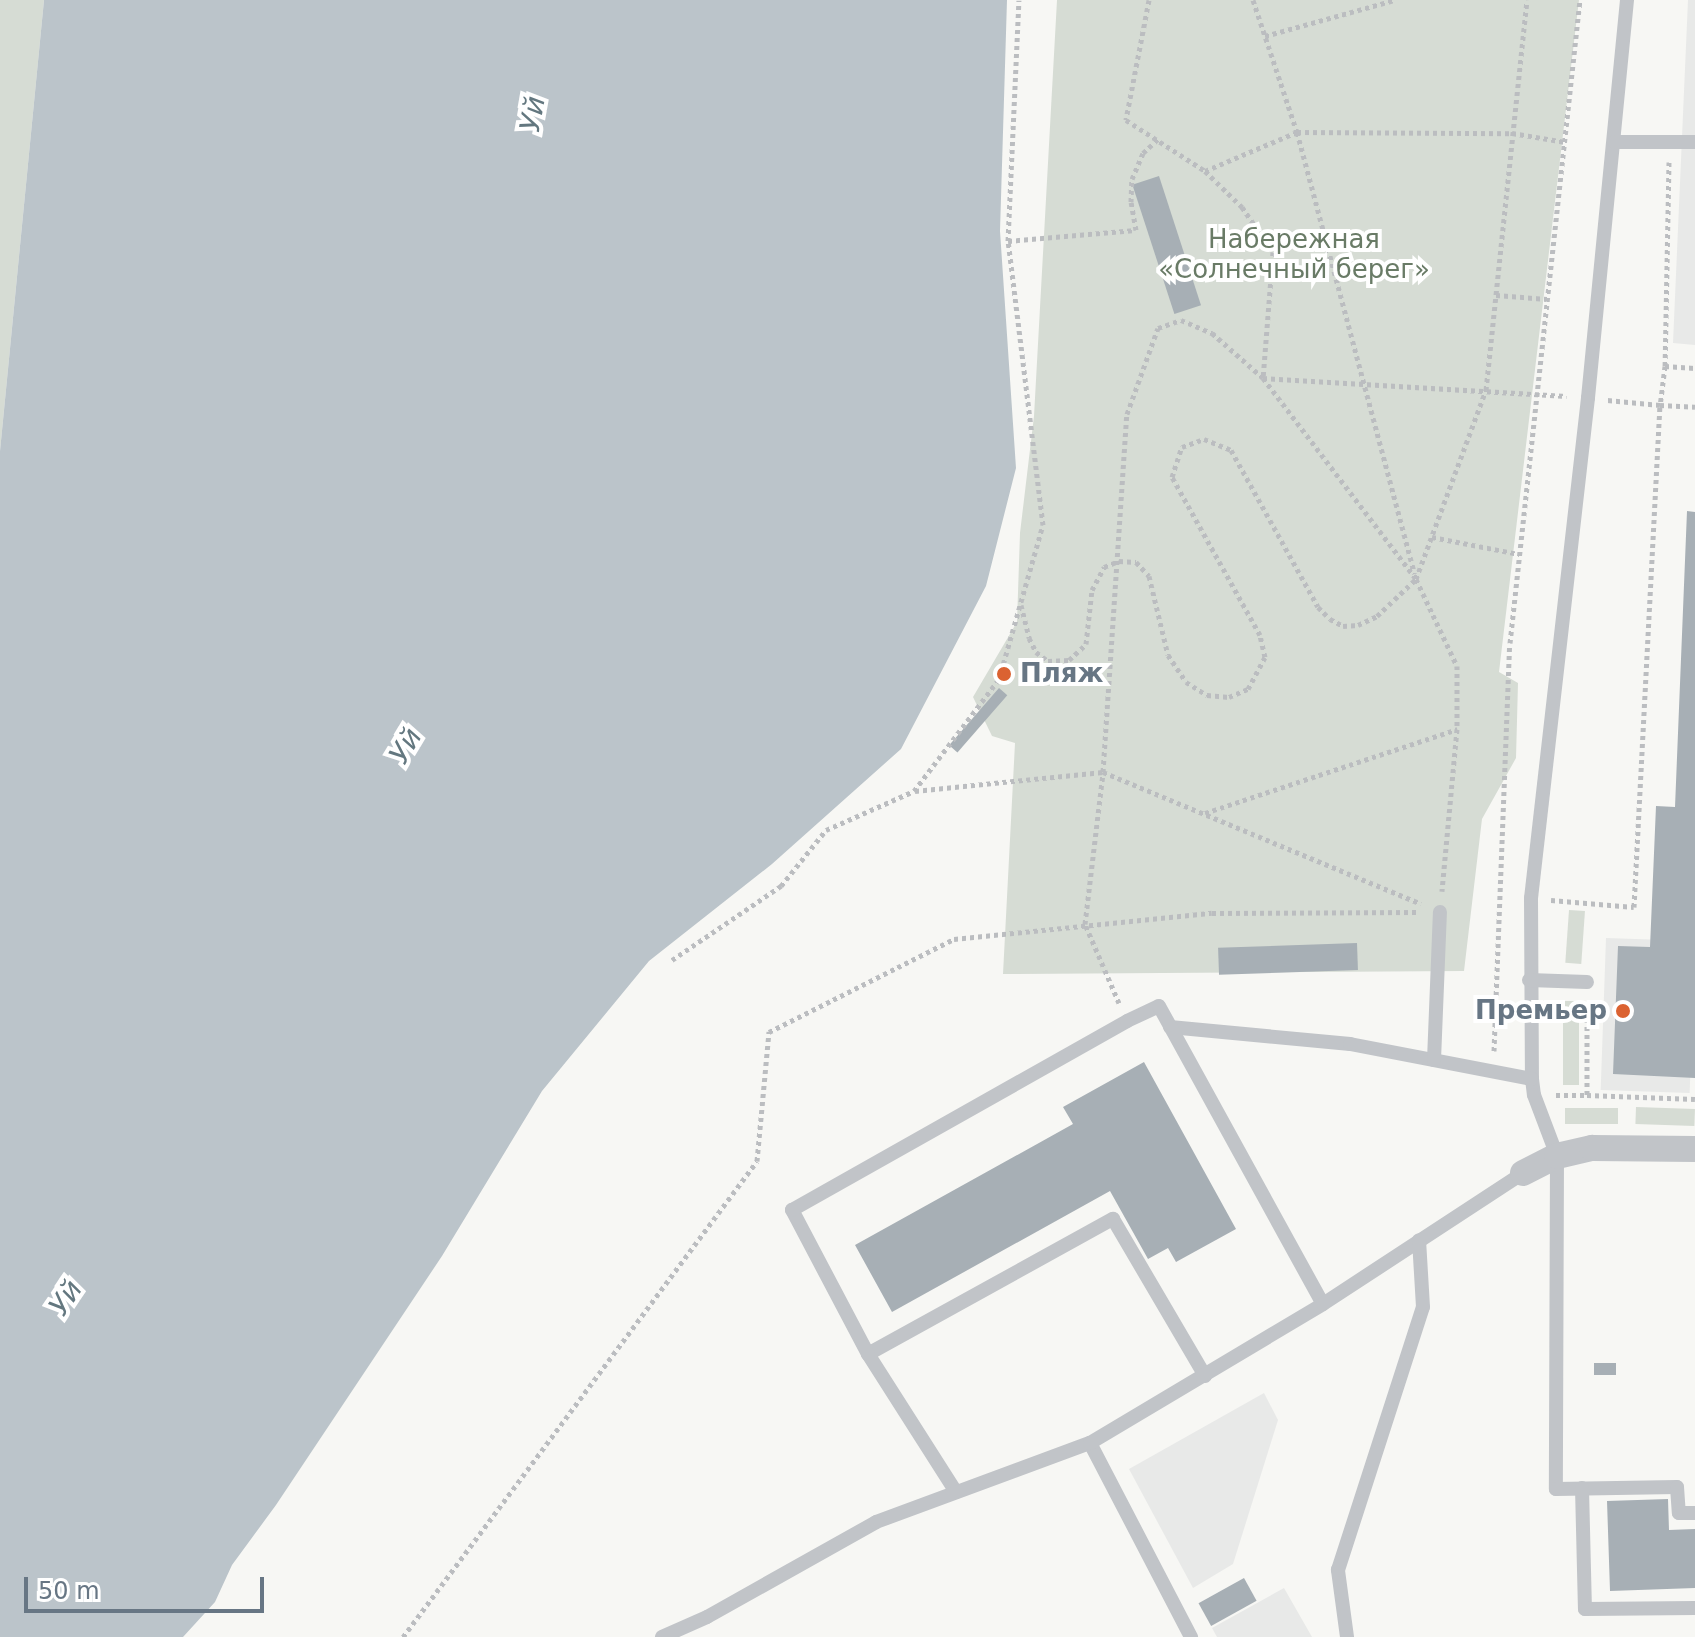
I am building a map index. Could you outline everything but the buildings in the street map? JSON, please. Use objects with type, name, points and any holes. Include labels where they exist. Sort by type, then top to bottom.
[{"type":"street","points":[[1523,1173],[1557,1156],[1592,1148],[1695,1149]]},
{"type":"lane","points":[[1627,0],[1588,398],[1531,898],[1529,980],[1532,1079],[1534,1095],[1557,1156],[1556,1489],[1677,1487],[1679,1513],[1695,1513]]},
{"type":"lane","points":[[1615,142],[1695,142]]},
{"type":"lane","points":[[1434,1060],[1440,912]]},
{"type":"lane","points":[[1529,980],[1587,982]]},
{"type":"lane","points":[[956,1492],[868,1354],[792,1210],[1127,1021],[1159,1006],[1323,1304]]},
{"type":"lane","points":[[1170,1027],[1350,1044],[1532,1079]]},
{"type":"lane","points":[[662,1637],[721,1610],[876,1522],[1090,1443],[1323,1304],[1523,1173]]},
{"type":"lane","points":[[868,1354],[1113,1219],[1205,1376]]},
{"type":"lane","points":[[1347,1637],[1338,1570],[1423,1307],[1419,1240]]},
{"type":"lane","points":[[1090,1443],[1191,1637]]},
{"type":"lane","points":[[1582,1488],[1585,1609],[1695,1608]]},
{"type":"path","points":[[914,791],[999,679],[1043,525],[1008,241],[1019,0]]},
{"type":"path","points":[[1149,0],[1126,120],[1159,138],[1205,171],[1242,207],[1273,252],[1263,378]]},
{"type":"path","points":[[1253,0],[1297,132],[1416,579],[1457,666],[1457,729],[1440,912]]},
{"type":"path","points":[[1265,36],[1395,0]]},
{"type":"path","points":[[1021,605],[1029,638],[1036,652],[1048,661],[1069,660],[1086,644],[1092,590],[1104,567],[1119,561],[1136,562],[1149,576],[1168,655],[1186,682],[1207,695],[1229,697],[1248,689],[1265,657],[1260,635],[1172,477],[1182,447],[1204,439],[1231,450],[1318,607],[1330,619],[1343,626],[1358,625],[1377,616],[1416,579],[1486,390],[1527,0]]},
{"type":"path","points":[[1494,1072],[1510,643],[1580,0]]},
{"type":"path","points":[[1205,171],[1297,132],[1512,133],[1565,142]]},
{"type":"path","points":[[1008,241],[1136,230],[1131,202],[1132,179],[1143,153],[1159,138]]},
{"type":"path","points":[[1531,898],[1634,907],[1660,405],[1665,366],[1669,141]]},
{"type":"path","points":[[1496,295],[1547,299]]},
{"type":"path","points":[[1127,1021],[1085,924],[1103,772],[1127,414],[1158,328],[1181,320],[1212,333],[1263,378],[1416,579]]},
{"type":"path","points":[[1665,366],[1695,368]]},
{"type":"path","points":[[1263,378],[1537,393],[1695,407]]},
{"type":"path","points":[[1432,537],[1519,554]]},
{"type":"path","points":[[1204,813],[1457,729]]},
{"type":"path","points":[[672,960],[781,886],[826,830],[914,791],[1103,772],[1440,912]]},
{"type":"path","points":[[403,1637],[757,1161],[769,1032],[954,939],[1212,913],[1440,912]]},
{"type":"path","points":[[1587,982],[1587,1095],[1695,1099]]},
{"type":"shaded area","points":[[1688,0],[1695,0],[1695,345],[1673,343]]},
{"type":"shaded area","points":[[1606,938],[1695,941],[1690,1093],[1601,1090]]},
{"type":"shaded area","points":[[1264,1393],[1278,1420],[1233,1564],[1193,1588],[1129,1469]]},
{"type":"shaded area","points":[[1284,1588],[1312,1637],[1217,1637],[1212,1628]]},
{"type":"green space","points":[[0,0],[44,0],[0,451]]},
{"type":"green space","name":"Набережная «Солнечный берег»","points":[[1057,0],[1579,0],[1499,672],[1518,683],[1516,758],[1482,819],[1464,971],[1003,974],[1015,743],[992,736],[973,697],[1017,622],[1020,533],[1034,416]]},
{"type":"green space","points":[[1569,910],[1585,911],[1581,964],[1565,963]]},
{"type":"green space","points":[[1563,1001],[1579,1001],[1579,1085],[1563,1085]]},
{"type":"green space","points":[[1636,1107],[1695,1109],[1694,1126],[1635,1124]]},
{"type":"green space","points":[[1565,1108],[1618,1108],[1618,1124],[1565,1124]]},
{"type":"water","name":"Уй","points":[[44,0],[1007,0],[1000,231],[1016,468],[986,586],[901,749],[772,864],[649,961],[542,1091],[442,1256],[276,1505],[232,1565],[215,1602],[183,1637],[0,1637],[0,451]]},
{"type":"place","name":"Пляж","points":[[1004,674]]},
{"type":"place","name":"Премьер","points":[[1623,1011]]}]
